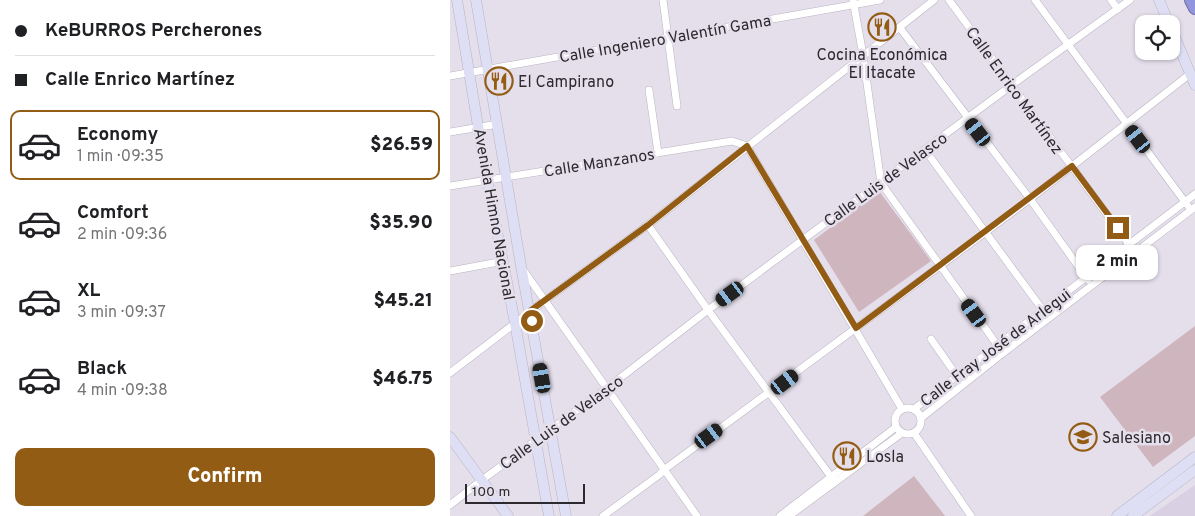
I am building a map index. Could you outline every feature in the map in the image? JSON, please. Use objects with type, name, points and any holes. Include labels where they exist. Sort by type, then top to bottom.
[{"type":"highway","points":[[1192,0],[1195,6]]},
{"type":"main road","name":"Avenida Himno Nacional","points":[[458,0],[487,180],[504,261],[549,516]]},
{"type":"main road","name":"Avenida Himno Nacional","points":[[476,0],[566,516]]},
{"type":"main road","points":[[1160,0],[1166,15]]},
{"type":"main road","points":[[1180,50],[1195,85]]},
{"type":"main road","points":[[450,437],[508,516]]},
{"type":"main road","points":[[1133,516],[1149,498],[1195,457]]},
{"type":"main road","points":[[1117,516],[1195,470]]},
{"type":"street","points":[[663,0],[677,106]]},
{"type":"street","name":"Calle Ingeniero Valentín Gama","points":[[450,76],[669,38],[854,2],[880,0]]},
{"type":"street","points":[[450,374],[544,300],[648,225],[934,0]]},
{"type":"street","name":"Calle Enrico Martínez","points":[[949,0],[1135,252]]},
{"type":"street","points":[[1035,0],[1185,201],[1193,208]]},
{"type":"street","points":[[1111,0],[1118,9]]},
{"type":"street","name":"Calle Luis de Velasco","points":[[450,505],[708,310],[1130,0]]},
{"type":"street","points":[[854,2],[881,182],[1003,353]]},
{"type":"street","points":[[900,28],[1030,199],[1092,285]]},
{"type":"street","points":[[603,516],[1030,199],[1190,74]]},
{"type":"street","points":[[649,90],[658,153]]},
{"type":"street","points":[[450,132],[498,124]]},
{"type":"street","name":"Calle Manzanos","points":[[450,186],[732,141],[747,146]]},
{"type":"street","points":[[747,146],[902,409]]},
{"type":"street","points":[[925,150],[984,232],[1050,318]]},
{"type":"street","name":"Calle Fray José de Arlegui","points":[[914,409],[1195,194]]},
{"type":"street","name":"Calle Fray José de Arlegui","points":[[921,418],[1193,208]]},
{"type":"street","points":[[648,225],[708,310],[833,479]]},
{"type":"street","points":[[450,271],[504,261]]},
{"type":"street","points":[[521,266],[697,516]]},
{"type":"street","points":[[931,339],[957,376]]},
{"type":"street","points":[[780,516],[902,433],[914,433],[920,427],[921,418],[920,414],[910,407],[902,409],[895,418],[896,427],[902,433]]},
{"type":"street","points":[[789,516],[896,427]]},
{"type":"street","points":[[914,433],[971,516]]},
{"type":"street","points":[[798,509],[803,516]]},
{"type":"shaded area","points":[[879,191],[931,261],[859,312],[814,240]]},
{"type":"shaded area","points":[[1195,326],[1195,436],[1153,467],[1100,397]]},
{"type":"shaded area","points":[[914,476],[945,516],[863,516]]},
{"type":"shaded area","points":[[1195,485],[1195,516],[1150,516],[1157,511]]},
{"type":"place","name":"Cocina Económica El Itacate","points":[[882,27]]},
{"type":"place","name":"El Campirano","points":[[499,81]]},
{"type":"place","name":"Salesiano","points":[[1083,437]]},
{"type":"place","name":"Losla","points":[[847,456]]},
{"type":"route","points":[[532,321],[530,311],[648,225],[747,146],[856,328],[1072,166],[1118,228]]}]
